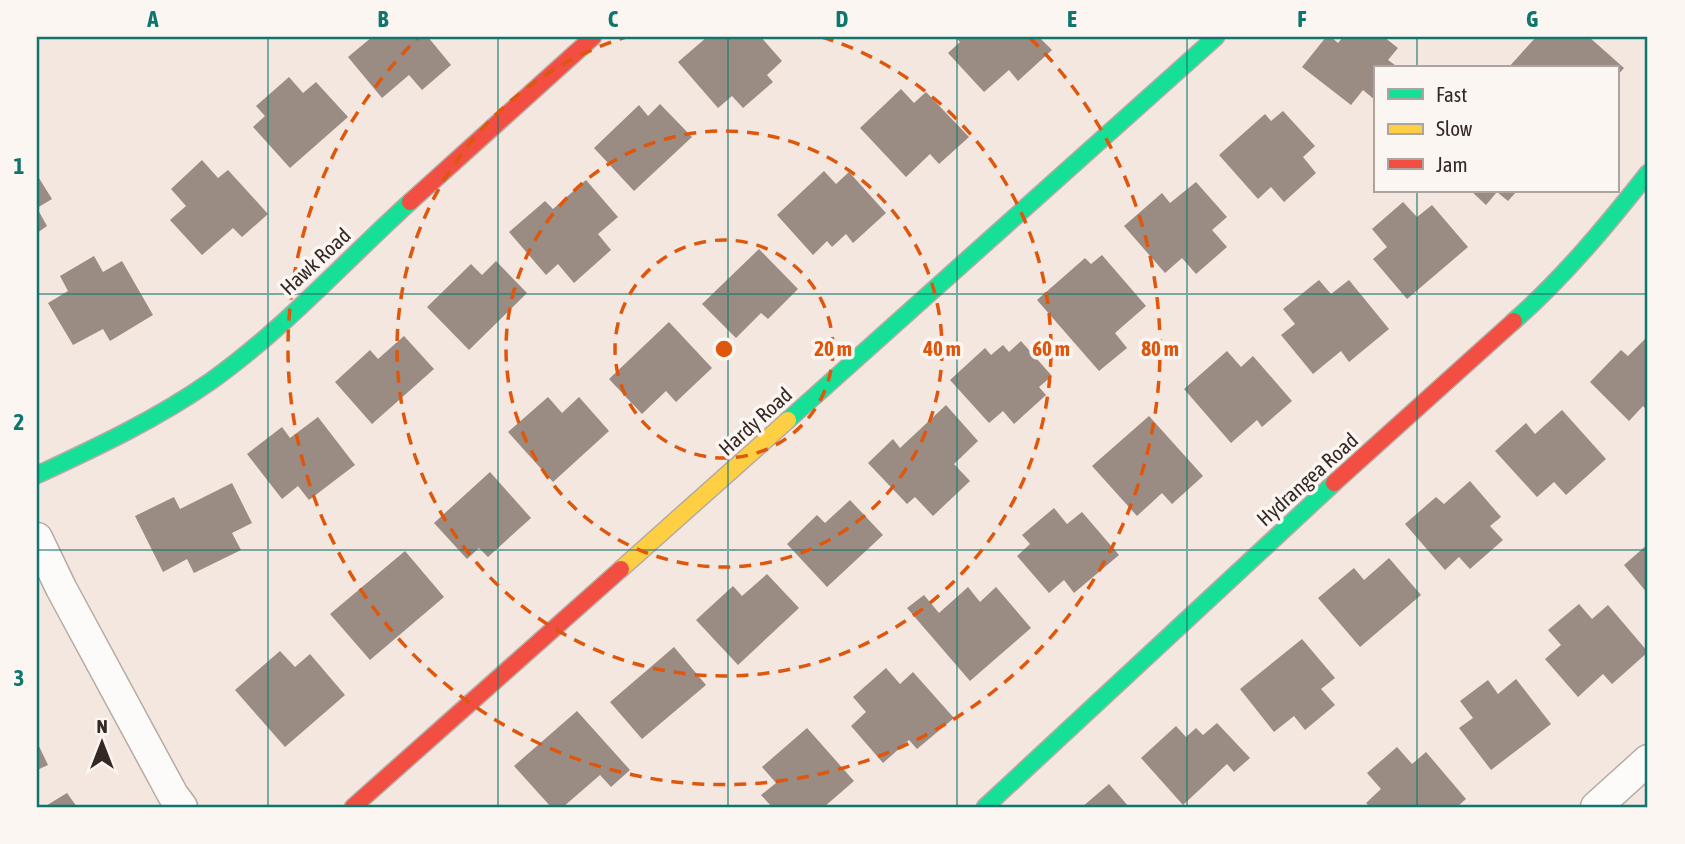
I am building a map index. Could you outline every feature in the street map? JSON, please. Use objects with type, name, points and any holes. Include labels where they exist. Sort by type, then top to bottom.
[{"type":"street","name":"Hawk Road","points":[[37,475],[134,429],[210,382],[260,342],[441,173],[593,37]]},
{"type":"street","name":"Hardy Road","points":[[353,807],[619,574],[842,370],[1216,37]]},
{"type":"street","name":"Hydrangea Road","points":[[985,807],[1345,473],[1535,303],[1599,235],[1648,173]]},
{"type":"street","points":[[37,538],[173,795],[182,807]]},
{"type":"street","points":[[1595,807],[1648,760]]},
{"type":"building","points":[[372,37],[428,37],[451,65],[422,90],[409,75],[382,98],[348,57]]},
{"type":"building","points":[[707,37],[761,37],[782,61],[767,75],[773,82],[743,108],[732,96],[718,108],[678,62]]},
{"type":"building","points":[[955,37],[1039,37],[1052,50],[1018,81],[1009,70],[984,92],[948,53],[960,42]]},
{"type":"building","points":[[1326,37],[1331,37],[1338,43],[1343,37],[1384,37],[1398,48],[1388,60],[1396,66],[1374,66],[1374,99],[1363,90],[1351,105],[1302,67]]},
{"type":"building","points":[[1536,37],[1589,37],[1624,68],[1618,75],[1618,66],[1510,66]]},
{"type":"building","points":[[289,77],[303,93],[316,82],[348,117],[290,168],[253,127],[265,116],[256,106]]},
{"type":"building","points":[[901,89],[914,103],[926,92],[969,137],[939,164],[930,154],[906,177],[860,128]]},
{"type":"building","points":[[660,104],[692,137],[634,191],[594,148],[639,105],[648,116]]},
{"type":"building","points":[[1283,111],[1315,146],[1303,157],[1316,173],[1284,202],[1271,187],[1258,199],[1219,155],[1265,114],[1271,121]]},
{"type":"building","points":[[202,160],[218,178],[228,170],[268,214],[242,237],[233,228],[202,255],[170,220],[186,206],[171,189]]},
{"type":"building","points":[[824,171],[836,184],[849,172],[886,213],[853,243],[846,234],[832,247],[827,241],[813,255],[777,215]]},
{"type":"building","points":[[37,175],[52,199],[37,208]]},
{"type":"building","points":[[586,180],[618,217],[598,234],[611,250],[574,283],[558,264],[546,275],[509,232],[545,201],[553,209]]},
{"type":"building","points":[[1196,182],[1227,217],[1212,230],[1227,247],[1196,274],[1182,258],[1165,273],[1124,226],[1162,193],[1170,203]]},
{"type":"building","points":[[1472,192],[1497,192],[1486,205]]},
{"type":"building","points":[[1497,192],[1516,192],[1508,201]]},
{"type":"building","points":[[1403,202],[1417,217],[1432,205],[1468,247],[1407,299],[1373,259],[1387,247],[1372,229]]},
{"type":"building","points":[[37,208],[47,226],[37,233]]},
{"type":"building","points":[[759,249],[798,289],[768,319],[761,313],[736,338],[702,304]]},
{"type":"building","points":[[1102,255],[1146,306],[1115,333],[1127,348],[1099,371],[1037,300],[1085,258],[1091,264]]},
{"type":"building","points":[[94,256],[103,272],[122,261],[153,315],[110,341],[103,329],[73,345],[48,303],[68,291],[60,276]]},
{"type":"building","points":[[496,261],[527,293],[469,350],[427,307],[471,264],[482,275]]},
{"type":"building","points":[[1319,280],[1331,294],[1349,280],[1389,329],[1349,362],[1341,351],[1313,374],[1281,335],[1295,324],[1283,309]]},
{"type":"building","points":[[669,322],[712,368],[676,402],[666,391],[642,414],[609,379]]},
{"type":"building","points":[[404,336],[434,369],[372,424],[335,382],[370,350],[378,359]]},
{"type":"building","points":[[1648,336],[1648,411],[1643,406],[1629,421],[1590,382],[1621,350],[1628,356]]},
{"type":"building","points":[[1021,341],[1052,376],[1039,387],[1046,395],[1014,424],[1003,411],[989,423],[950,380],[985,348],[991,355],[1003,345],[1009,352]]},
{"type":"building","points":[[1227,351],[1241,367],[1253,356],[1292,401],[1262,427],[1257,420],[1231,443],[1184,389]]},
{"type":"building","points":[[548,397],[562,413],[579,397],[609,431],[553,482],[508,432]]},
{"type":"building","points":[[946,405],[978,441],[954,464],[970,481],[933,516],[915,497],[907,504],[868,463],[893,439],[900,448]]},
{"type":"building","points":[[1562,410],[1606,459],[1566,495],[1554,482],[1537,497],[1495,451],[1526,423],[1535,434]]},
{"type":"building","points":[[1149,416],[1203,476],[1172,504],[1162,493],[1137,516],[1092,466]]},
{"type":"building","points":[[318,417],[355,465],[309,500],[298,486],[282,499],[247,454],[282,427],[290,438]]},
{"type":"building","points":[[490,472],[531,518],[488,557],[479,548],[467,559],[434,523]]},
{"type":"building","points":[[1470,481],[1501,517],[1490,526],[1503,540],[1470,569],[1459,557],[1445,570],[1405,524],[1436,497],[1444,504]]},
{"type":"building","points":[[232,483],[252,523],[232,533],[241,550],[194,573],[187,559],[163,572],[135,516],[174,497],[180,509]]},
{"type":"building","points":[[850,500],[883,535],[827,587],[787,544],[817,515],[825,523]]},
{"type":"building","points":[[1054,508],[1067,524],[1082,512],[1119,555],[1074,593],[1064,580],[1049,593],[1017,556],[1030,544],[1022,535]]},
{"type":"building","points":[[1648,544],[1648,594],[1624,565]]},
{"type":"building","points":[[405,551],[444,597],[370,660],[330,614]]},
{"type":"building","points":[[1389,558],[1421,595],[1360,647],[1318,598],[1354,568],[1364,580]]},
{"type":"building","points":[[767,574],[799,608],[738,665],[696,620],[733,586],[742,596]]},
{"type":"building","points":[[968,587],[980,602],[996,587],[1031,628],[970,681],[907,608],[924,595],[939,613]]},
{"type":"building","points":[[1579,604],[1592,619],[1608,605],[1648,652],[1612,684],[1603,674],[1578,697],[1545,659],[1561,645],[1548,630]]},
{"type":"building","points":[[1302,639],[1335,678],[1321,689],[1335,705],[1305,730],[1294,716],[1274,732],[1240,689]]},
{"type":"building","points":[[674,647],[706,685],[642,739],[610,702]]},
{"type":"building","points":[[280,651],[295,667],[310,654],[345,695],[285,747],[235,690]]},
{"type":"building","points":[[886,668],[900,684],[913,672],[954,718],[917,749],[909,740],[883,763],[851,726],[866,712],[853,697]]},
{"type":"building","points":[[1516,679],[1551,724],[1491,770],[1459,728],[1473,718],[1460,701],[1488,680],[1498,694]]},
{"type":"building","points":[[577,711],[630,770],[611,787],[600,775],[563,807],[551,807],[514,766]]},
{"type":"building","points":[[1217,723],[1250,758],[1234,772],[1227,764],[1183,805],[1141,758],[1176,726],[1186,737],[1196,728],[1203,735]]},
{"type":"building","points":[[807,728],[854,781],[824,807],[772,807],[761,795],[776,783],[762,767]]},
{"type":"building","points":[[37,742],[48,765],[37,770]]},
{"type":"building","points":[[1397,747],[1412,764],[1426,752],[1466,799],[1457,807],[1370,807],[1366,803],[1381,789],[1367,773]]},
{"type":"building","points":[[1109,784],[1129,807],[1082,807]]},
{"type":"building","points":[[67,793],[77,807],[44,807]]},
{"type":"traffic: fast","points":[[788,420],[1216,37]]},
{"type":"traffic: fast","points":[[1514,321],[1584,250],[1648,173]]},
{"type":"traffic: fast","points":[[37,475],[148,420],[211,381],[264,340],[410,202]]},
{"type":"traffic: fast","points":[[985,807],[1334,483]]},
{"type":"traffic: slow","points":[[621,569],[788,420]]},
{"type":"traffic: jam","points":[[410,202],[593,37]]},
{"type":"traffic: jam","points":[[1334,483],[1514,321]]},
{"type":"traffic: jam","points":[[353,807],[621,569]]}]
